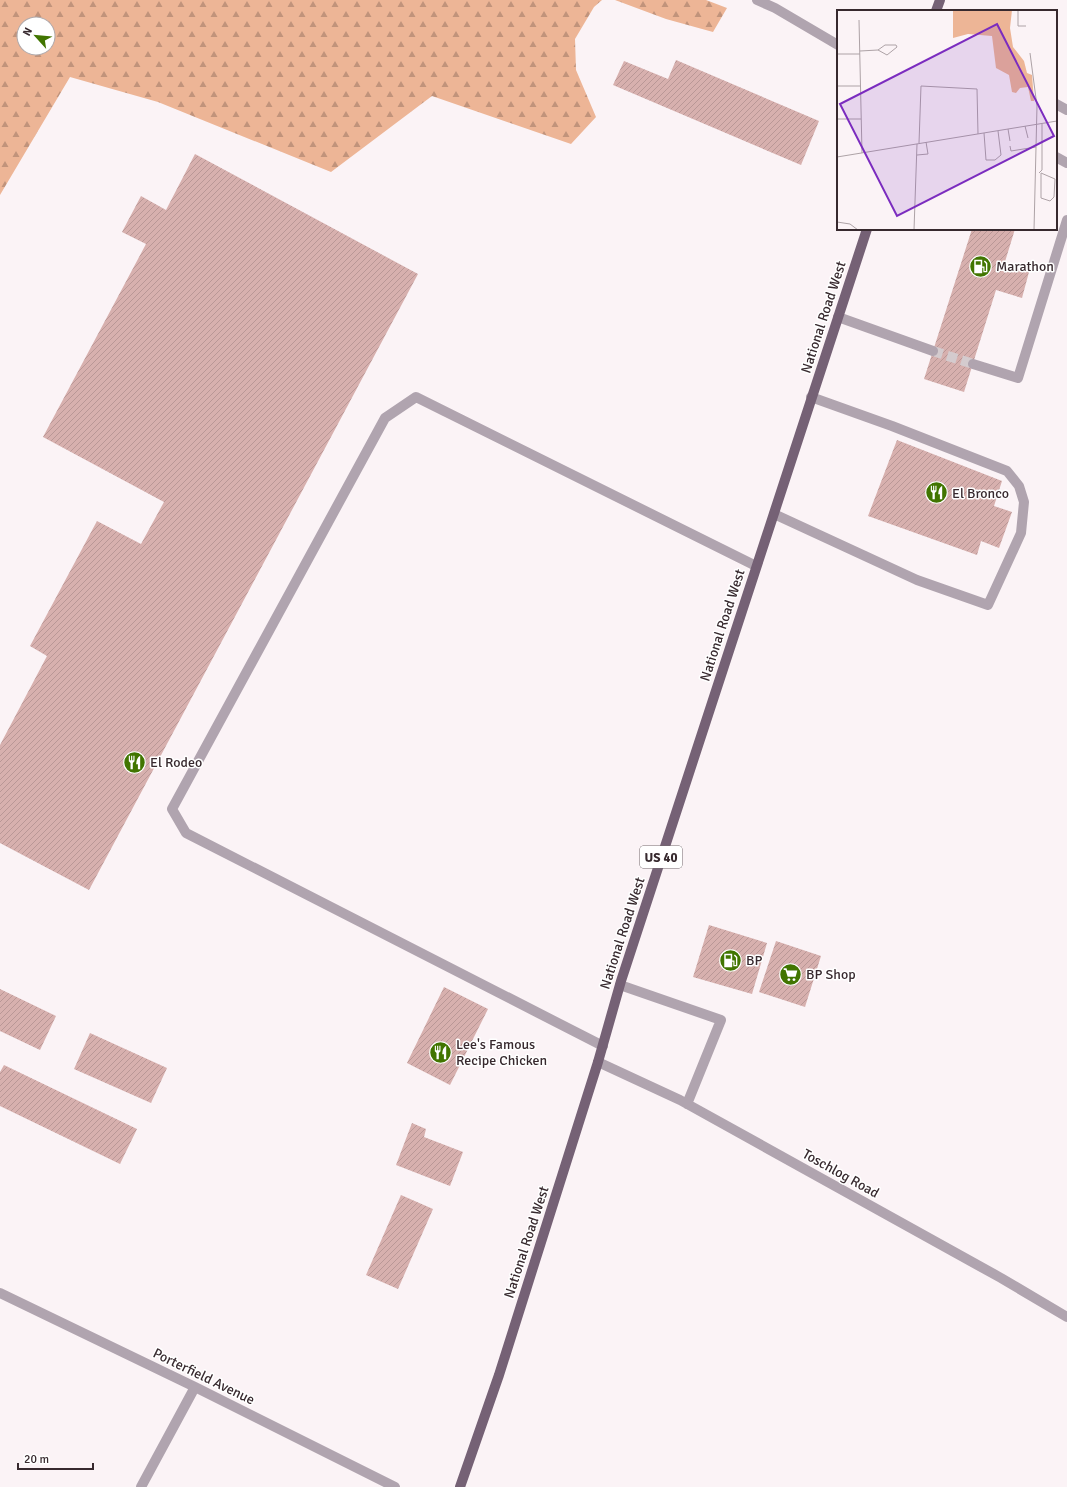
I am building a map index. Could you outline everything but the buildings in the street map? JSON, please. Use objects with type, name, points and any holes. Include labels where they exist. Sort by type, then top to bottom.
[{"type":"main road","points":[[936,10],[940,0]]},
{"type":"main road","name":"National Road West","points":[[460,1487],[501,1367],[603,1046],[620,985],[866,230]]},
{"type":"street","points":[[757,0],[775,8],[837,44]]},
{"type":"street","points":[[1057,105],[1067,110]]},
{"type":"street","points":[[1057,158],[1067,163]]},
{"type":"street","points":[[973,364],[1018,378],[1063,224]]},
{"type":"street","points":[[838,317],[933,351]]},
{"type":"street","points":[[603,1046],[186,833],[172,809],[385,418],[416,397],[756,566]]},
{"type":"street","points":[[774,514],[917,580],[988,605],[1021,533],[1024,502],[1019,486],[1007,471],[892,426],[811,397]]},
{"type":"street","points":[[620,985],[721,1020],[687,1104]]},
{"type":"street","name":"Toschlog Road","points":[[598,1062],[687,1104],[994,1274],[1067,1317]]},
{"type":"street","name":"Porterfield Avenue","points":[[0,1293],[195,1387],[395,1487]]},
{"type":"street","points":[[141,1487],[195,1387]]},
{"type":"green space","points":[[0,0],[602,0],[594,7],[575,39],[576,70],[596,117],[571,144],[432,96],[331,172],[158,102],[70,77],[0,195]]},
{"type":"green space","points":[[615,0],[706,0],[727,8],[713,32],[666,19]]},
{"type":"tunnel","points":[[933,351],[973,364]]},
{"type":"place","name":"Marathon","points":[[981,266]]},
{"type":"place","name":"El Bronco","points":[[937,493]]},
{"type":"place","name":"El Rodeo","points":[[135,762]]},
{"type":"place","name":"BP","points":[[730,960]]},
{"type":"place","name":"BP Shop","points":[[790,974]]},
{"type":"place","name":"Lee's Famous Recipe Chicken","points":[[441,1052]]}]
